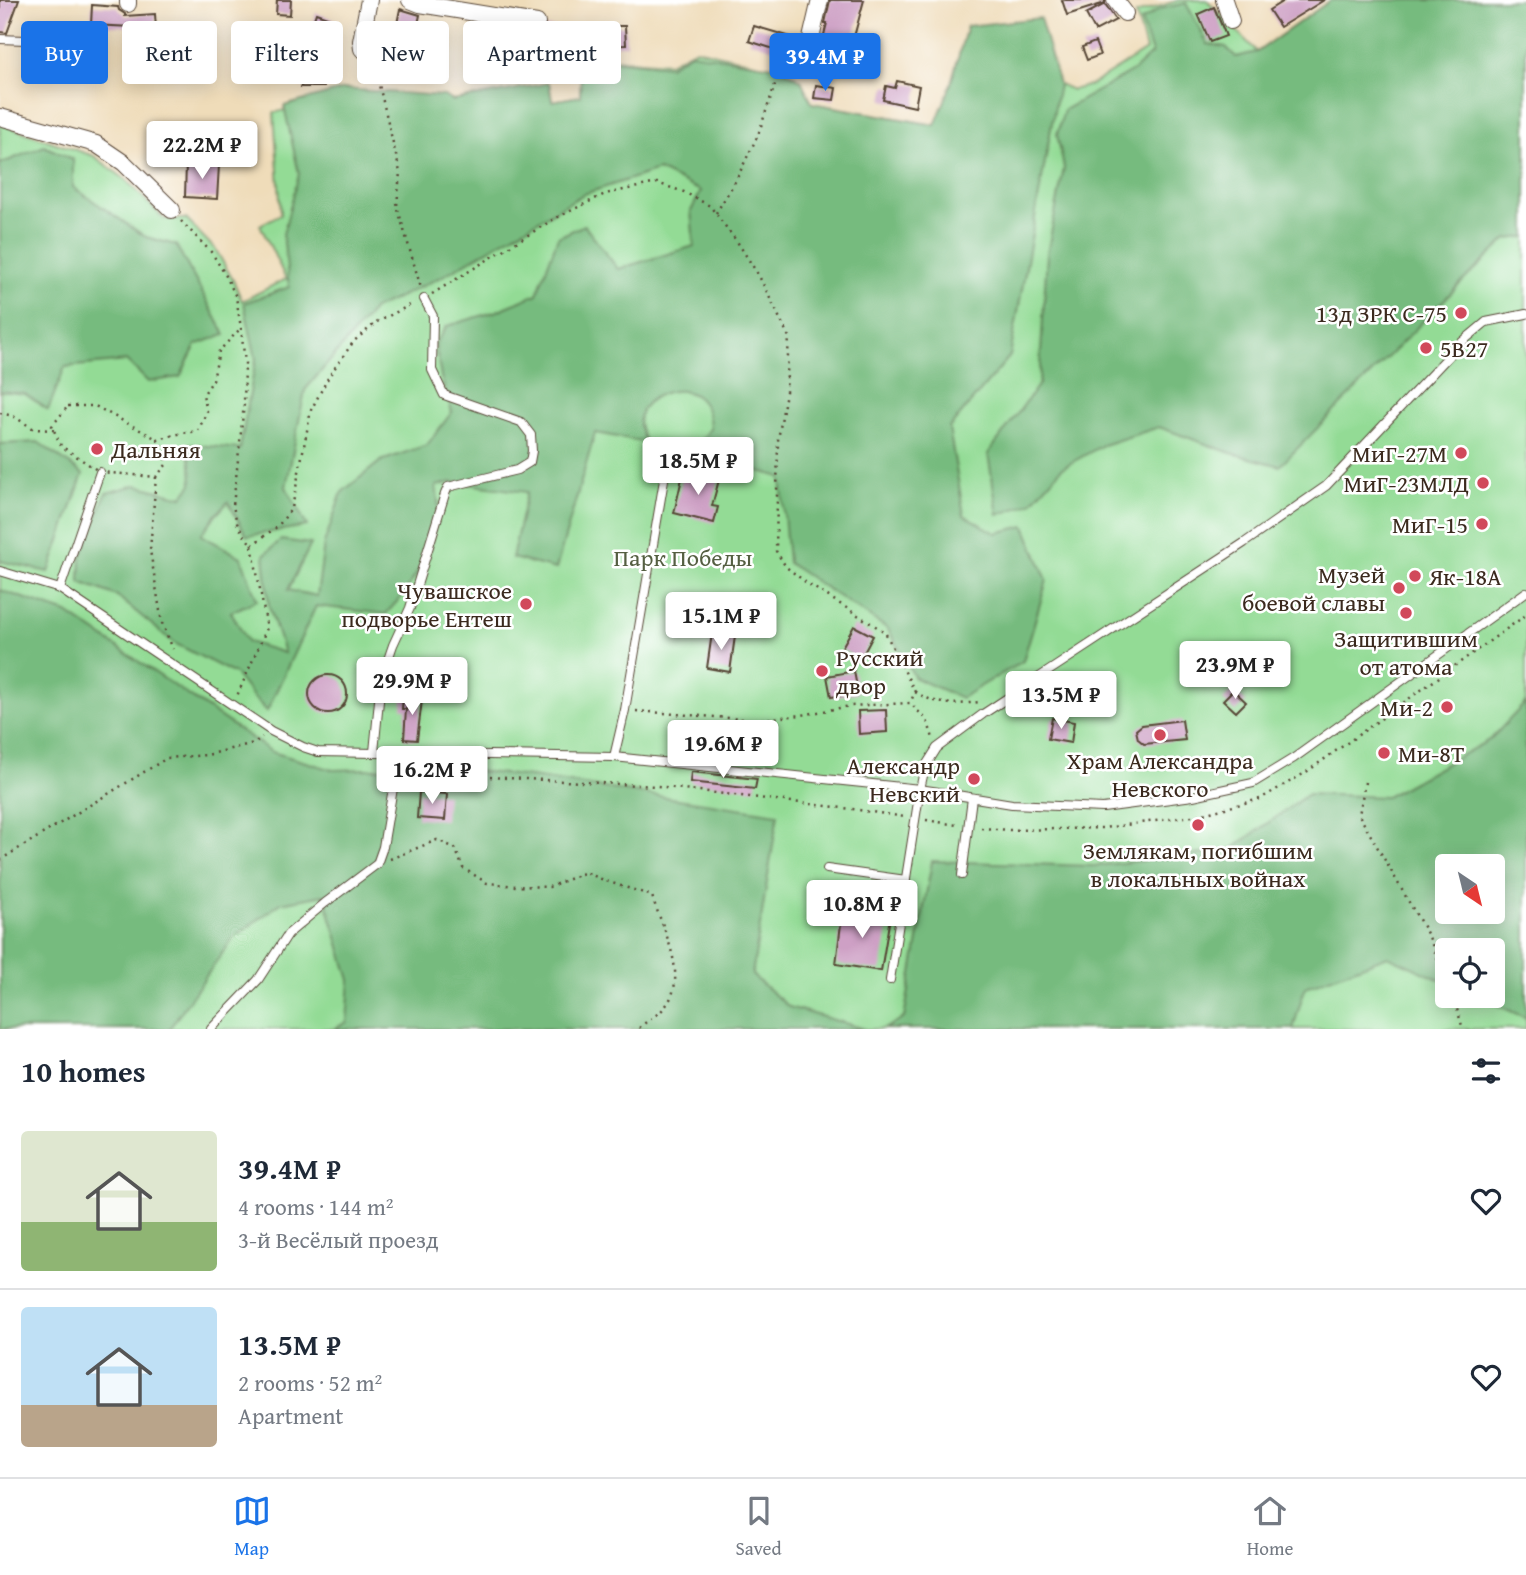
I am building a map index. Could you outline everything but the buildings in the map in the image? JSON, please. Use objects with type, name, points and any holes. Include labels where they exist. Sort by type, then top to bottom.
[{"type":"street","points":[[364,21],[369,0]]},
{"type":"street","points":[[410,0],[525,21]]},
{"type":"street","points":[[809,47],[820,0]]},
{"type":"street","points":[[1224,0],[1231,21]]},
{"type":"street","points":[[0,117],[96,144],[124,163],[172,211]]},
{"type":"lane","points":[[0,39],[21,40]]},
{"type":"lane","points":[[374,752],[381,680],[410,608],[448,487],[516,470],[530,463],[532,451],[531,435],[521,422],[443,395],[432,370],[433,316],[424,299]]},
{"type":"lane","points":[[890,980],[920,789],[925,767],[937,748],[983,713],[1244,543],[1326,486],[1462,342],[1486,322],[1526,314]]},
{"type":"lane","points":[[614,757],[625,710],[668,456]]},
{"type":"lane","points":[[60,589],[100,472]]},
{"type":"lane","points":[[0,571],[60,589],[271,731],[318,752],[614,757],[920,789],[1012,804],[1103,808],[1193,796],[1253,783],[1294,758],[1526,592]]},
{"type":"lane","points":[[211,1029],[258,980],[288,934],[377,864],[383,847],[393,788],[395,753]]},
{"type":"lane","points":[[962,875],[972,798]]},
{"type":"lane","points":[[827,869],[906,880]]},
{"type":"path","points":[[716,214],[758,135],[779,73],[786,61],[809,47]]},
{"type":"path","points":[[379,84],[400,172],[397,206],[424,299]]},
{"type":"path","points":[[252,545],[278,526],[292,508],[311,410],[329,376],[354,341],[377,322],[424,299],[554,219],[605,194],[657,183],[684,192],[710,206],[759,276],[789,337],[786,392],[778,440],[776,551],[786,567],[808,584],[885,632],[915,692],[929,701],[944,704],[988,701]]},
{"type":"path","points":[[172,211],[212,253],[236,297],[241,328],[245,363],[244,404],[233,506],[236,523],[252,545],[267,628],[233,706]]},
{"type":"path","points":[[157,439],[198,431],[207,411],[203,395],[213,380],[219,351],[241,328]]},
{"type":"path","points":[[156,477],[100,472],[61,446],[52,426],[68,406],[95,406],[157,439],[165,450],[166,465],[156,477],[150,550],[162,623],[181,671]]},
{"type":"path","points":[[0,413],[13,415],[34,429],[54,430]]},
{"type":"path","points":[[394,776],[489,777],[657,786],[1010,830],[1104,828],[1199,815],[1260,799],[1305,773],[1526,615]]},
{"type":"path","points":[[910,703],[915,692]]},
{"type":"path","points":[[625,710],[755,720],[850,706],[910,703],[927,720],[937,748]]},
{"type":"path","points":[[0,860],[167,758],[207,755],[254,743],[271,731]]},
{"type":"path","points":[[1365,782],[1359,815],[1429,937],[1435,952]]},
{"type":"path","points":[[377,864],[438,840],[455,848],[463,868],[487,883],[549,887],[586,872],[604,882],[652,896],[676,968],[674,992],[664,1008],[638,1029]]},
{"type":"path","points":[[1456,1008],[1463,1029]]},
{"type":"green space","name":"Парк Победы","points":[[1179,0],[1207,0],[1257,52],[1331,0],[1526,0],[1526,1029],[0,1029],[0,124],[94,156],[126,180],[164,219],[186,219],[216,250],[242,301],[286,279],[260,225],[281,214],[274,113],[330,97],[444,96],[453,101],[549,84],[552,101],[580,96],[581,84],[621,84],[621,60],[669,63],[696,49],[767,66],[811,103],[974,130],[1059,84],[1072,90],[1091,85],[1146,50],[1136,14]]},
{"type":"green space","points":[[1331,0],[1526,0],[1526,237],[1507,239],[1280,466],[1231,453],[1159,427],[1103,445],[1062,468],[1031,503],[998,515],[988,454],[1039,384],[1047,254],[1064,168],[1057,134],[1064,110],[1133,71],[1152,53],[1141,21],[1160,9],[1186,3],[1208,44],[1226,47],[1236,57],[1257,52]]},
{"type":"green space","points":[[1040,18],[1059,84],[1010,356],[949,428],[964,515],[996,533],[1025,526],[1047,580],[1023,661],[961,698],[915,678],[888,629],[788,563],[781,477],[692,452],[710,429],[703,403],[687,392],[666,393],[648,403],[639,421],[645,442],[595,433],[556,569],[512,558],[527,492],[452,482],[436,486],[439,508],[428,556],[403,595],[386,614],[316,606],[267,711],[235,674],[174,643],[117,596],[80,582],[81,557],[106,493],[136,485],[182,497],[192,484],[187,444],[240,449],[256,359],[244,303],[289,287],[283,234],[299,174],[284,106],[344,89],[444,96],[453,101],[544,84],[549,84],[552,101],[580,96],[581,84],[621,84],[621,61],[669,66],[691,53],[779,67],[801,80],[812,103],[935,125],[949,90],[967,26]],"holes":[[[658,170],[701,191],[691,211],[694,246],[618,269],[584,225],[558,237],[537,294],[497,311],[447,326],[435,344],[441,377],[452,412],[427,445],[381,461],[342,492],[324,544],[317,596],[288,590],[311,544],[281,540],[264,555],[269,606],[284,653],[248,642],[231,612],[257,600],[241,557],[201,535],[228,502],[247,536],[307,526],[286,487],[305,390],[374,309],[441,277],[584,194]]]},
{"type":"green space","points":[[44,146],[73,159],[73,187],[146,237],[176,245],[225,334],[196,345],[180,377],[148,382],[127,361],[65,367],[48,410],[25,394],[0,391],[0,164]]},
{"type":"green space","points":[[38,442],[83,474],[49,572],[0,561],[0,444]]},
{"type":"green space","points":[[0,590],[67,613],[272,752],[333,770],[441,767],[531,777],[778,814],[752,975],[789,1007],[865,1029],[334,1029],[347,1022],[350,980],[324,895],[281,903],[233,938],[169,1029],[0,1029]]},
{"type":"green space","points":[[1526,702],[1526,1018],[1504,1008],[1505,938],[1435,938],[1435,978],[1388,956],[1305,987],[1293,1029],[884,1029],[904,1018],[932,861],[1094,866],[1229,851],[1308,794],[1386,797],[1491,739]]},
{"type":"place","name":"13д ЗРК С-75","points":[[1461,313]]},
{"type":"place","name":"5В27","points":[[1426,348]]},
{"type":"place","name":"Дальняя","points":[[97,449]]},
{"type":"place","name":"МиГ-27М","points":[[1461,453]]},
{"type":"place","name":"МиГ-23МЛД","points":[[1483,483]]},
{"type":"place","name":"МиГ-15","points":[[1482,524]]},
{"type":"place","name":"Як-18А","points":[[1415,576]]},
{"type":"place","name":"Музей боевой славы","points":[[1399,588]]},
{"type":"place","name":"Чувашское подворье Ентеш","points":[[526,604]]},
{"type":"place","name":"Защитившим от атома","points":[[1406,613]]},
{"type":"place","name":"Русский двор","points":[[822,671]]},
{"type":"place","name":"Ми-2","points":[[1447,707]]},
{"type":"place","name":"Храм Александра Невского","points":[[1160,735]]},
{"type":"place","name":"Ми-8Т","points":[[1384,753]]},
{"type":"place","name":"Александр Невский","points":[[974,779]]},
{"type":"place","name":"Землякам, погибшим в локальных войнах","points":[[1198,825]]}]
